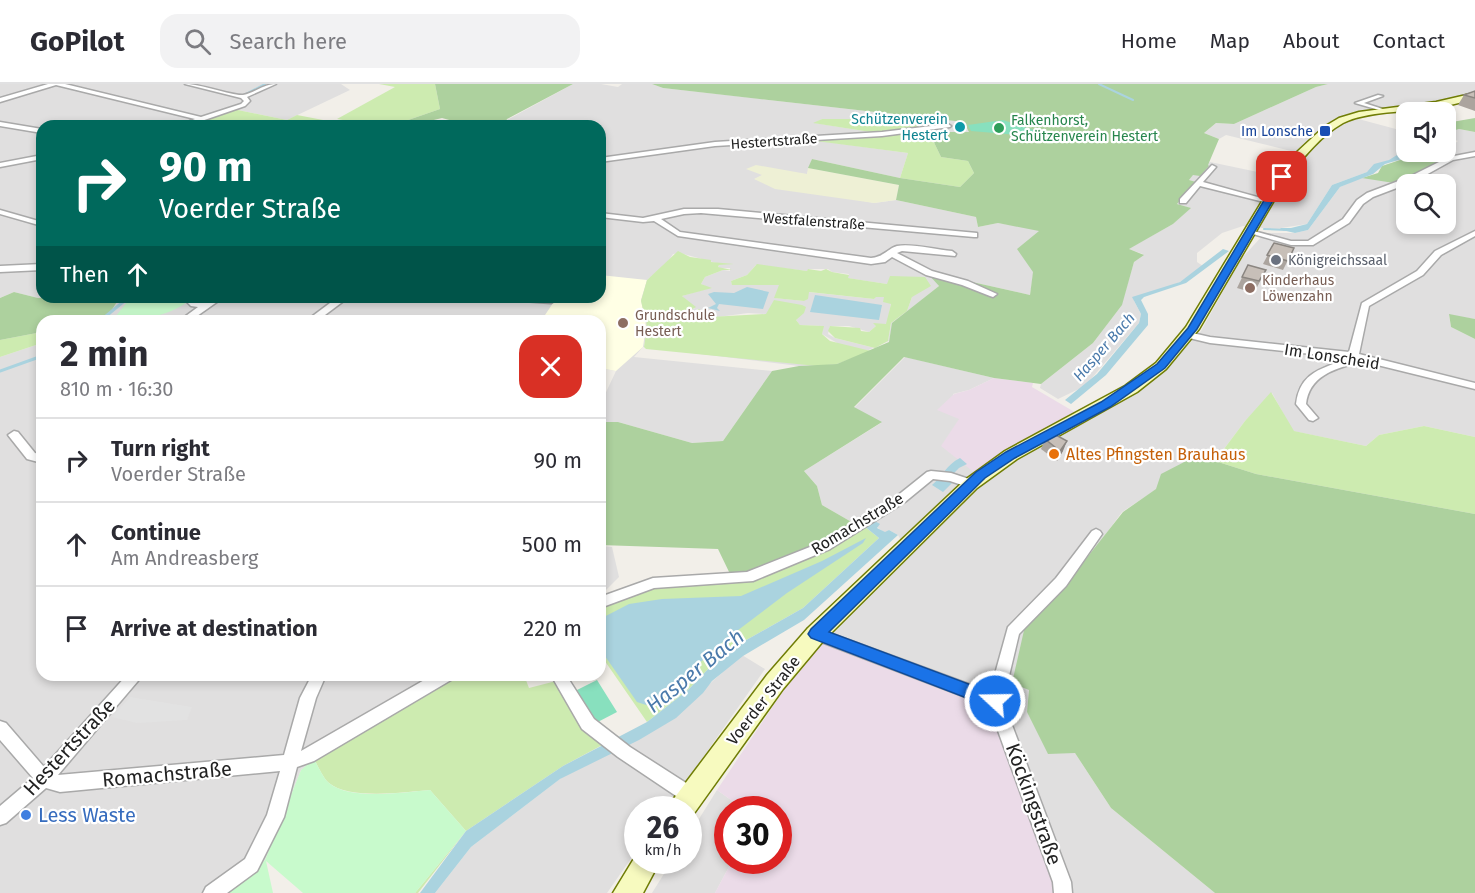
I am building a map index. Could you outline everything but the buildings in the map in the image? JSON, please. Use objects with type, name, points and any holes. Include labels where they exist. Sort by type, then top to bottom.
[{"type":"main road","points":[[1384,111],[1436,105],[1475,96]]},
{"type":"main road","name":"Voerder Straße","points":[[691,796],[774,682],[816,634],[971,484],[1011,455],[1131,389],[1161,366],[1188,335],[1268,201],[1293,164],[1332,125],[1351,117],[1384,111]]},
{"type":"main road","points":[[627,893],[639,874]]},
{"type":"street","points":[[0,100],[54,84]]},
{"type":"street","points":[[58,84],[201,119]]},
{"type":"street","points":[[188,84],[243,97],[247,100],[243,105],[198,120]]},
{"type":"street","points":[[243,97],[273,84]]},
{"type":"street","points":[[1380,96],[1358,103],[1384,111]]},
{"type":"street","points":[[0,124],[36,130]]},
{"type":"street","name":"Hestertstraße","points":[[606,160],[682,147],[890,133],[948,126]]},
{"type":"street","points":[[1250,232],[1291,243],[1310,243],[1346,221],[1360,202],[1371,195],[1412,179],[1451,158],[1475,153]]},
{"type":"street","points":[[0,165],[36,158]]},
{"type":"street","points":[[1183,201],[1212,167]]},
{"type":"street","points":[[1199,183],[1268,201]]},
{"type":"street","points":[[0,212],[36,222]]},
{"type":"street","name":"Westfalenstraße","points":[[606,216],[643,220],[679,212],[707,212],[974,235]]},
{"type":"street","name":"Westfalenstraße","points":[[656,218],[678,234],[871,261],[882,260],[901,248],[952,254]]},
{"type":"street","points":[[1314,418],[1301,404],[1301,399],[1314,377],[1325,369],[1352,361],[1365,306],[1376,297],[1420,273],[1438,252],[1475,233]]},
{"type":"street","points":[[892,254],[930,273],[993,294]]},
{"type":"street","points":[[0,269],[36,267]]},
{"type":"street","points":[[0,274],[17,268]]},
{"type":"street","points":[[193,303],[204,306]]},
{"type":"street","points":[[192,315],[209,303]]},
{"type":"street","points":[[319,315],[336,303]]},
{"type":"street","name":"Im Lonscheid","points":[[1188,335],[1210,340],[1354,356],[1475,386]]},
{"type":"street","points":[[14,435],[31,456],[36,457]]},
{"type":"street","name":"Romachstraße","points":[[606,601],[653,583],[747,577],[825,546],[901,499],[931,475],[946,476],[971,484]]},
{"type":"street","points":[[816,634],[995,701],[1013,631],[1061,582],[1096,534]]},
{"type":"street","name":"Hestertstraße","points":[[0,817],[44,778],[131,681]]},
{"type":"street","points":[[213,893],[251,865],[275,817],[308,698],[316,681]]},
{"type":"street","name":"Romachstraße","points":[[44,778],[60,784],[290,762],[308,756],[436,681]]},
{"type":"street","points":[[562,681],[588,724],[677,796]]},
{"type":"street","name":"Köckingstraße","points":[[995,701],[1039,814],[1062,882],[1063,893]]},
{"type":"street","points":[[0,728],[44,778]]},
{"type":"shaded area","points":[[0,84],[341,84],[350,90],[287,120],[233,109],[202,120],[36,120],[36,298],[14,292],[0,298]]},
{"type":"shaded area","points":[[573,84],[601,84],[618,87],[622,84],[652,84],[663,88],[965,122],[970,132],[929,132],[929,128],[884,119],[822,119],[815,123],[889,135],[812,140],[908,153],[900,178],[812,159],[807,174],[763,175],[755,179],[874,203],[896,200],[976,217],[978,227],[998,223],[1040,230],[1030,295],[932,273],[930,275],[939,286],[893,323],[889,341],[883,343],[888,341],[891,323],[907,311],[912,297],[887,284],[847,278],[849,274],[832,272],[828,269],[809,269],[807,271],[756,265],[747,275],[731,281],[732,284],[780,285],[775,298],[804,301],[808,292],[874,299],[876,296],[884,297],[891,303],[887,324],[876,326],[869,332],[849,326],[830,326],[828,334],[835,338],[874,348],[837,364],[799,366],[643,347],[634,357],[772,371],[723,441],[692,443],[618,422],[606,422],[606,392],[616,371],[606,369],[606,315],[109,315],[116,303],[606,303],[606,120],[507,120]],"holes":[[[680,253],[720,264],[718,267],[730,268],[730,271],[723,270],[705,277],[701,284],[709,288],[682,296],[695,308],[690,310],[693,312],[699,309],[710,318],[748,313],[799,316],[796,320],[800,325],[823,326],[822,334],[837,343],[644,347],[647,326],[647,280],[667,263],[673,254]]]},
{"type":"shaded area","points":[[1328,84],[1475,84],[1475,93],[1443,102],[1396,102],[1396,110],[1351,117],[1396,129],[1396,157],[1367,172],[1332,185],[1307,224],[1281,228],[1282,230],[1243,226],[1222,233],[1197,253],[1197,262],[1203,266],[1180,282],[1134,301],[1141,314],[1139,323],[1085,386],[1058,399],[1040,388],[1041,384],[1093,343],[1121,306],[1134,262],[1143,254],[1128,249],[1173,224],[1190,208],[1177,204],[1195,182],[1189,180],[1193,174],[1210,162],[1287,178],[1307,155],[1226,135],[1219,139],[1204,133],[1216,123],[1234,124],[1316,87]]},
{"type":"shaded area","points":[[1456,130],[1475,132],[1475,319],[1449,315],[1451,327],[1475,339],[1475,437],[1424,426],[1379,435],[1366,446],[1293,431],[1272,393],[1245,421],[1215,461],[1192,458],[1157,489],[1122,512],[1103,538],[1029,690],[1027,712],[1075,753],[1111,808],[1215,893],[1069,893],[834,635],[826,630],[908,553],[898,535],[889,530],[885,533],[877,527],[855,524],[822,505],[817,486],[804,471],[881,423],[854,408],[905,357],[994,378],[969,390],[953,394],[960,419],[1018,458],[1092,419],[1161,374],[1201,331],[1241,259],[1265,233],[1295,233],[1308,230],[1340,187],[1358,179],[1428,162],[1456,162],[1456,142],[1458,141],[1456,140]]},
{"type":"shaded area","points":[[756,165],[807,174],[808,168],[899,185],[896,200],[874,203],[775,189],[754,179],[762,175],[746,169]]},
{"type":"shaded area","name":"Grundschule Hestert","points":[[606,276],[647,280],[641,300],[646,326],[643,347],[616,371],[606,369],[606,315],[545,315],[553,303],[606,303]]},
{"type":"shaded area","points":[[36,345],[36,681],[443,681],[324,753],[301,770],[265,860],[228,893],[0,893],[0,357]]},
{"type":"shaded area","points":[[994,378],[1033,383],[1032,387],[1078,414],[975,473],[941,446],[959,419],[937,410],[954,394],[969,390]]},
{"type":"shaded area","points":[[606,546],[612,547],[619,577],[606,590]]},
{"type":"shaded area","points":[[820,640],[990,706],[1056,881],[1054,893],[715,893],[725,874],[792,874],[792,796],[725,796],[717,790],[795,673]]},
{"type":"shaded area","points":[[742,655],[765,669],[676,796],[624,796],[624,869],[607,893],[435,893],[471,847],[608,742],[670,719]]},
{"type":"shaded area","points":[[130,697],[192,707],[187,720],[137,723],[112,717]]},
{"type":"shaded area","points":[[717,790],[725,796],[714,796],[714,874],[725,874],[715,893],[652,893],[664,874],[702,874],[702,814]]},
{"type":"green space","points":[[379,84],[435,84],[440,109],[408,120],[337,119],[395,87]]},
{"type":"green space","points":[[435,84],[573,84],[507,120],[442,118],[408,120],[440,109]]},
{"type":"green space","points":[[652,84],[1328,84],[1316,87],[1234,124],[1216,123],[1204,133],[1219,139],[1209,166],[1200,176],[1193,175],[1189,180],[1196,182],[1177,204],[1191,208],[1173,224],[1129,249],[1144,255],[1134,262],[1122,305],[1093,343],[1041,384],[994,378],[904,357],[854,407],[882,422],[804,471],[817,486],[822,505],[855,524],[799,555],[731,576],[718,549],[606,545],[606,422],[618,422],[692,443],[723,441],[772,371],[799,366],[837,364],[889,342],[892,323],[939,286],[929,275],[932,273],[1030,295],[1033,272],[1017,249],[1039,231],[998,223],[978,227],[976,217],[896,200],[899,185],[808,168],[812,159],[900,178],[960,187],[974,173],[968,161],[941,157],[929,132],[969,132],[964,122],[663,88]]},
{"type":"green space","points":[[233,109],[287,120],[202,120]]},
{"type":"green space","points":[[297,115],[323,120],[287,120]]},
{"type":"green space","points":[[1475,118],[1475,132],[1456,130],[1456,121]]},
{"type":"green space","points":[[822,119],[884,119],[929,127],[877,133],[813,123]]},
{"type":"green space","name":"Falkenhorst, Schützenverein Hestert","points":[[1003,120],[1046,134],[1018,135],[971,131],[968,125]]},
{"type":"green space","points":[[929,132],[941,157],[968,161],[974,173],[960,187],[900,178],[908,153],[808,140]]},
{"type":"green space","points":[[1396,161],[1442,162],[1418,174],[1396,174],[1396,182],[1394,183],[1362,178],[1378,173],[1382,166]]},
{"type":"green space","points":[[678,251],[690,257],[711,260],[711,262],[734,264],[719,265],[718,267],[732,270],[723,270],[705,277],[701,284],[712,288],[682,296],[696,307],[691,310],[693,312],[699,309],[710,317],[766,314],[774,300],[802,305],[806,307],[804,313],[796,320],[800,325],[824,326],[822,334],[830,341],[871,351],[837,364],[817,366],[646,349],[644,347],[647,326],[641,301],[647,280]]},
{"type":"green space","points":[[757,264],[807,271],[808,269],[821,271],[826,269],[849,275],[848,278],[887,284],[890,276],[925,277],[931,286],[912,297],[907,311],[891,323],[888,341],[875,348],[835,338],[828,331],[830,326],[860,328],[861,331],[869,332],[876,326],[873,323],[886,324],[891,304],[883,302],[884,297],[874,299],[809,292],[808,299],[804,301],[774,298],[779,285],[732,285],[731,281],[747,275]]},
{"type":"green space","points":[[14,292],[36,298],[36,303],[116,303],[109,315],[36,315],[36,333],[0,340],[0,298]]},
{"type":"green space","points":[[126,303],[185,303],[158,315],[117,315]]},
{"type":"green space","points":[[1449,314],[1475,319],[1475,339],[1451,327]]},
{"type":"green space","points":[[36,333],[36,345],[0,357],[0,340]]},
{"type":"green space","points":[[1271,392],[1294,431],[1366,446],[1379,435],[1424,426],[1475,437],[1475,514],[1256,474],[1215,461],[1245,421]]},
{"type":"green space","points":[[1192,458],[1215,461],[1256,474],[1475,514],[1475,893],[1215,893],[1111,808],[1075,753],[1048,754],[1027,712],[1029,690],[1012,683],[1025,626],[1066,584],[1123,512],[1156,489],[1161,474]]},
{"type":"green space","points":[[864,526],[879,538],[803,608],[734,647],[713,664],[688,690],[647,722],[606,663],[606,605],[652,586],[738,580]]},
{"type":"green space","points":[[443,681],[526,681],[529,688],[556,681],[608,742],[563,766],[466,831],[430,790],[393,793],[350,792],[329,783],[314,759]]},
{"type":"green space","points":[[598,681],[617,712],[592,725],[573,692]]},
{"type":"green space","points":[[314,759],[329,783],[338,789],[364,794],[430,790],[466,831],[415,893],[303,893],[266,861],[273,893],[228,893],[265,860],[301,770]]},
{"type":"green space","points":[[466,831],[418,893],[415,893]]},
{"type":"water","points":[[1396,156],[1396,161],[1385,164],[1373,174],[1340,187],[1308,230],[1295,233],[1280,228],[1307,224],[1332,185],[1367,172],[1374,164]]},
{"type":"water","points":[[1223,249],[1229,251],[1186,283],[1144,297],[1141,300],[1148,314],[1148,325],[1106,375],[1071,404],[1065,400],[1097,374],[1139,323],[1141,314],[1132,297],[1180,282]]},
{"type":"water","points":[[747,287],[769,292],[763,309],[719,304],[717,308],[720,311],[708,308],[716,304],[708,294],[734,293]]},
{"type":"water","points":[[815,295],[882,305],[879,320],[810,312]]},
{"type":"water","points":[[960,458],[967,464],[949,478],[952,483],[943,492],[932,485],[951,464]]},
{"type":"water","points":[[873,520],[880,524],[877,528],[885,532],[889,530],[898,535],[804,620],[743,656],[712,681],[703,693],[676,718],[639,740],[560,779],[471,847],[435,893],[420,893],[466,831],[563,766],[647,722],[688,690],[713,664],[734,647],[803,608],[879,538],[864,526]]},
{"type":"water","points":[[866,538],[863,543],[787,593],[725,640],[654,704],[646,705],[637,702],[606,658],[606,616],[629,604],[662,599],[741,596],[822,561]]},
{"type":"waterway","points":[[244,95],[265,84]]},
{"type":"waterway","points":[[1099,84],[1133,100]]},
{"type":"waterway","name":"Hasper Bach","points":[[1264,229],[1286,230]]},
{"type":"waterway","points":[[107,315],[122,303]]},
{"type":"waterway","points":[[0,371],[36,358]]},
{"type":"place","name":"Schützenverein Hestert","points":[[960,127]]},
{"type":"place","name":"Falkenhorst, Schützenverein Hestert","points":[[999,128]]},
{"type":"place","name":"Im Lonsche","points":[[1325,131]]},
{"type":"place","name":"Königreichssaal","points":[[1276,260]]},
{"type":"place","name":"Kinderhaus Löwenzahn","points":[[1250,288]]},
{"type":"place","name":"Grundschule Hestert","points":[[623,323]]},
{"type":"place","name":"Altes Pfingsten Brauhaus","points":[[1054,454]]},
{"type":"place","name":"Less Waste","points":[[26,815]]},
{"type":"route","points":[[995,701],[816,634],[991,467],[1131,389],[1161,366],[1192,329],[1282,177]]}]
